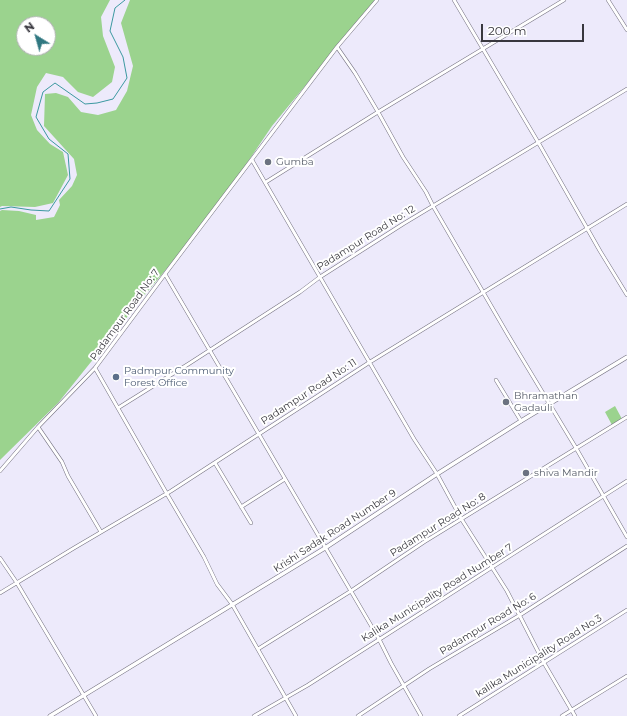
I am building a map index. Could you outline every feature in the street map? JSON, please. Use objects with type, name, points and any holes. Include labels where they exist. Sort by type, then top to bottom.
[{"type":"street","name":"Padampur Road No: 7","points":[[0,471],[38,428],[95,368],[164,274],[337,47],[377,0]]},
{"type":"street","points":[[454,0],[627,295]]},
{"type":"street","points":[[266,182],[378,112],[564,0]]},
{"type":"street","points":[[608,0],[627,30]]},
{"type":"street","points":[[337,47],[378,112],[403,157],[426,192],[627,537]]},
{"type":"street","name":"Padampur Road No: 12","points":[[118,408],[300,292],[320,276],[627,89]]},
{"type":"street","points":[[252,160],[414,439],[437,474],[462,520],[507,591],[544,663],[575,716]]},
{"type":"street","name":"Padampur Road No: 11","points":[[0,593],[167,494],[370,362],[627,204]]},
{"type":"street","points":[[164,274],[324,548],[351,591],[379,639],[390,663],[422,716]]},
{"type":"street","name":"Krishi Sadak Road Number 9","points":[[50,716],[324,548],[521,421],[627,357]]},
{"type":"street","points":[[95,368],[218,584],[232,604],[296,716]]},
{"type":"street","points":[[496,380],[521,421]]},
{"type":"street","name":"Padampur Road No: 8","points":[[258,649],[351,591],[399,558],[627,417]]},
{"type":"street","points":[[38,428],[62,462],[68,476],[101,532]]},
{"type":"street","points":[[215,463],[251,523]]},
{"type":"street","points":[[241,507],[285,479]]},
{"type":"street","name":"Kalika Municipality Road Number 7","points":[[254,716],[492,568],[627,481]]},
{"type":"street","name":"Padampur Road No: 6","points":[[358,716],[403,685],[520,615],[627,546]]},
{"type":"street","points":[[0,558],[17,583],[96,716]]},
{"type":"street","name":"kalika Municipality Road No.3","points":[[459,716],[627,610]]},
{"type":"street","points":[[562,716],[627,676]]},
{"type":"green space","points":[[0,0],[110,0],[101,17],[103,36],[115,67],[112,82],[93,97],[78,92],[63,77],[46,73],[37,87],[31,115],[37,130],[50,144],[63,152],[68,175],[53,203],[35,207],[0,207]]},
{"type":"green space","points":[[130,0],[376,0],[272,126],[214,212],[58,403],[0,460],[0,211],[19,211],[36,215],[36,220],[54,217],[60,205],[59,200],[72,186],[77,175],[74,159],[44,126],[45,94],[56,93],[68,97],[81,112],[98,115],[116,110],[127,91],[133,66],[121,23]]},
{"type":"green space","points":[[615,406],[622,419],[612,425],[605,412]]},
{"type":"waterway","points":[[0,209],[11,207],[49,211],[70,179],[68,154],[49,139],[36,117],[43,92],[55,83],[85,104],[113,99],[127,78],[123,57],[110,31],[115,8],[125,0]]},
{"type":"place","name":"Gumba","points":[[268,162]]},
{"type":"place","name":"Padmpur Community Forest Office","points":[[116,377]]},
{"type":"place","name":"Bhramathan Gadauli","points":[[506,402]]},
{"type":"place","name":"shiva Mandir","points":[[526,473]]}]
